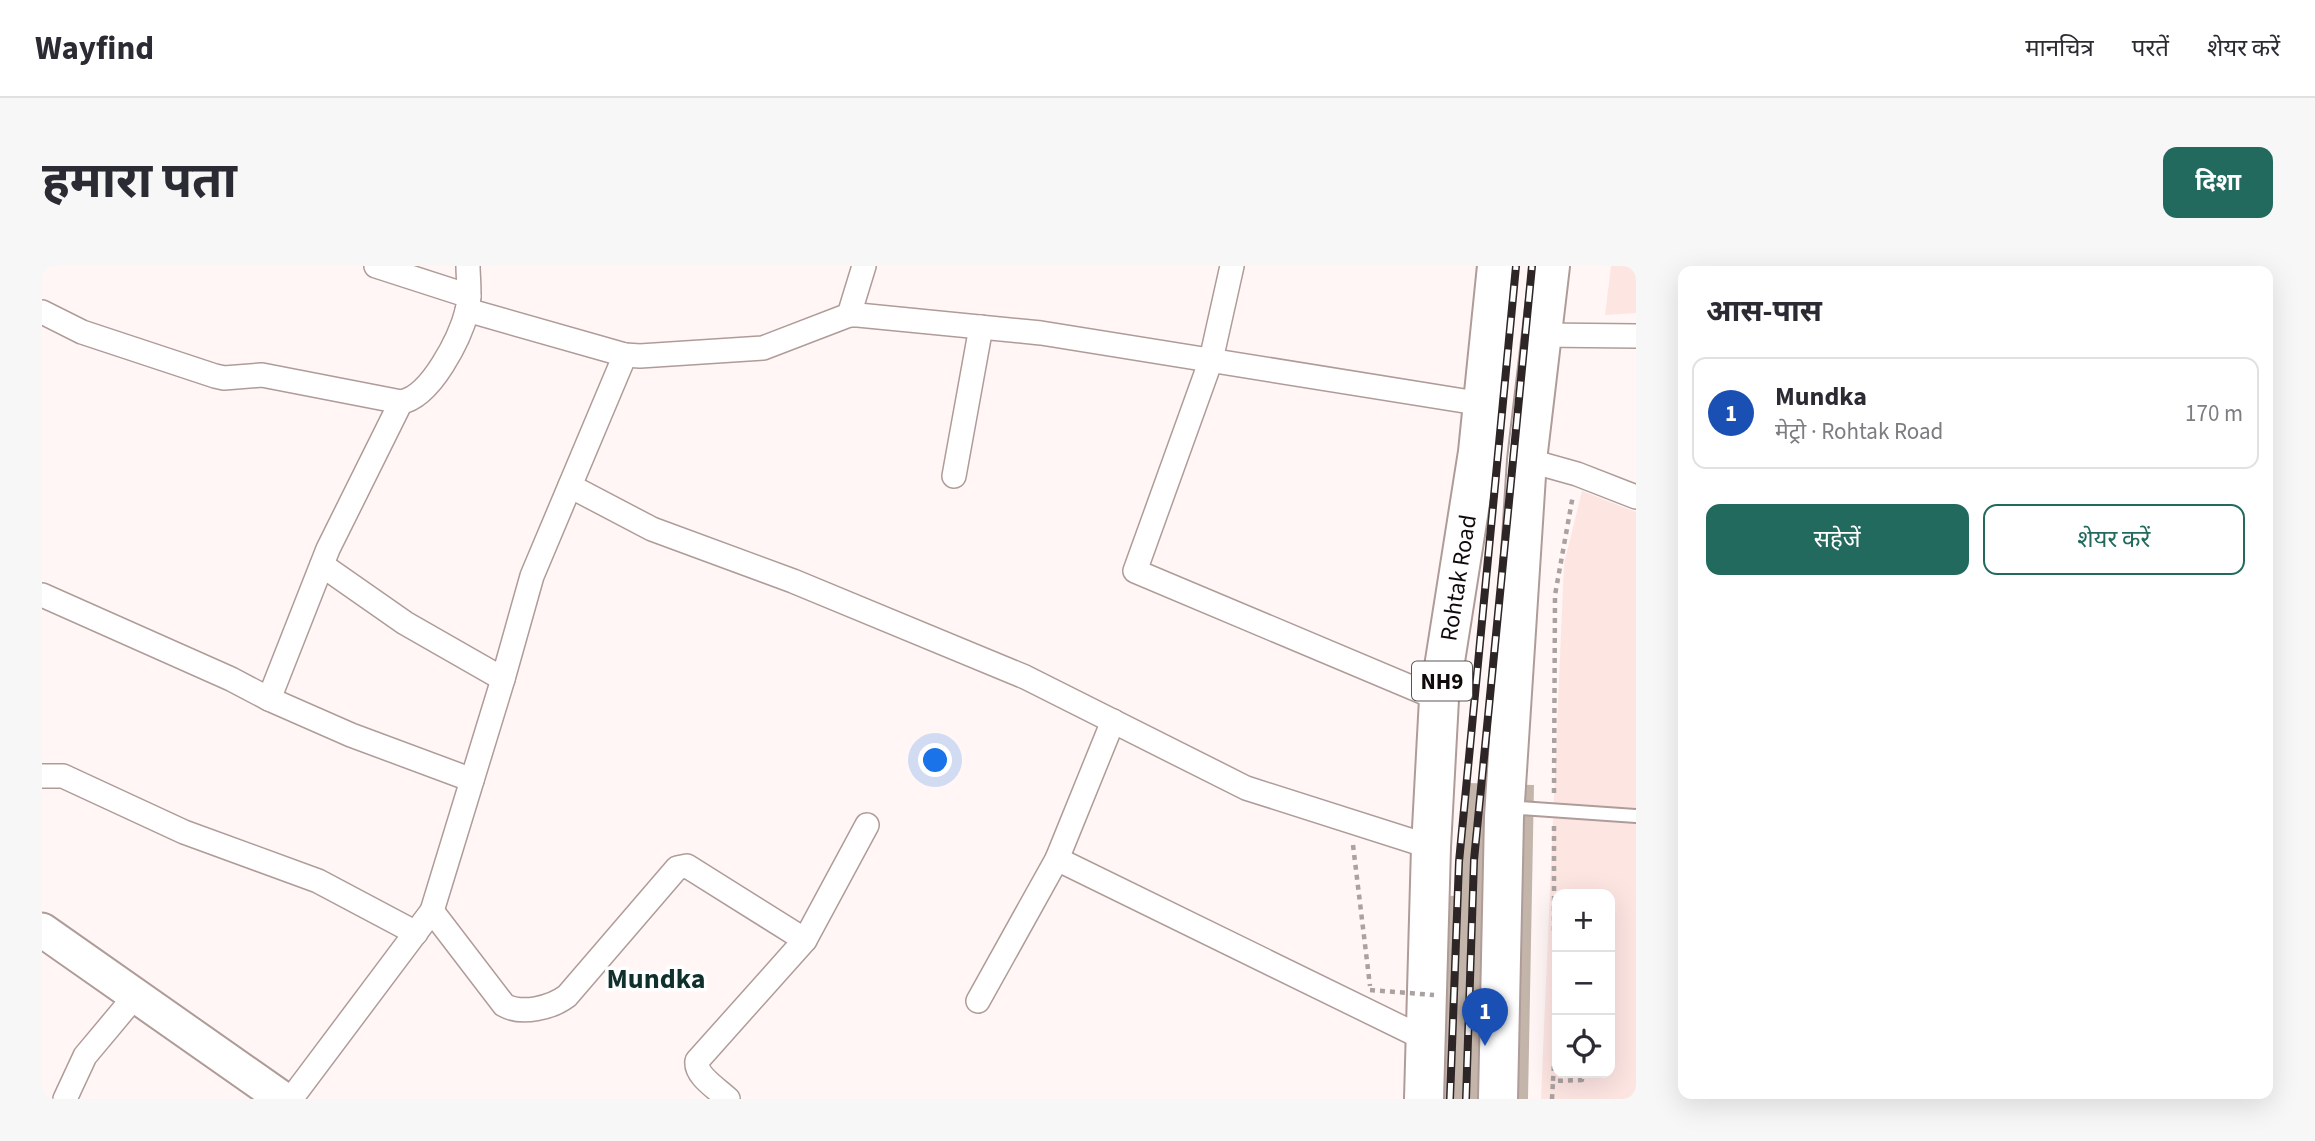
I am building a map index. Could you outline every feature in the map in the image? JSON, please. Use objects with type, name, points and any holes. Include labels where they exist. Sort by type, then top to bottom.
[{"type":"highway","name":"Rohtak Road","points":[[1424,1099],[1431,847],[1439,699],[1478,452],[1497,266]]},
{"type":"highway","points":[[1498,1099],[1504,817],[1527,460],[1550,266]]},
{"type":"street","points":[[376,266],[468,303],[625,355],[764,348],[849,315],[1041,333],[1483,404]]},
{"type":"street","points":[[42,312],[82,332],[215,376],[262,375],[401,402],[408,401],[444,365],[468,303],[468,266]]},
{"type":"street","points":[[849,315],[864,266]]},
{"type":"street","points":[[1232,266],[1211,360],[1135,571],[1439,699]]},
{"type":"street","points":[[954,476],[981,327]]},
{"type":"street","points":[[1541,335],[1636,336]]},
{"type":"street","points":[[291,1099],[432,911],[532,576],[625,355]]},
{"type":"street","points":[[269,699],[322,565],[401,402]]},
{"type":"street","points":[[1527,460],[1577,474],[1636,497]]},
{"type":"street","points":[[570,486],[652,529],[793,581],[1025,677],[1246,788],[1431,847]]},
{"type":"street","points":[[322,565],[405,622],[503,679]]},
{"type":"street","points":[[42,595],[351,735],[472,780]]},
{"type":"street","points":[[978,1001],[1057,859],[1113,721]]},
{"type":"street","points":[[42,776],[64,776],[184,832],[318,881],[416,933]]},
{"type":"street","points":[[714,1094],[696,1068],[697,1061],[805,940],[867,825]]},
{"type":"street","points":[[1057,859],[1425,1039]]},
{"type":"street","points":[[432,911],[504,1005],[519,1011],[554,1004],[567,996],[677,868],[682,866],[687,866],[805,940]]},
{"type":"street","points":[[42,930],[283,1099]]},
{"type":"street","points":[[65,1099],[85,1056],[136,995]]},
{"type":"lane","points":[[1520,808],[1636,816]]},
{"type":"path","points":[[1554,889],[1555,595],[1577,474]]},
{"type":"path","points":[[1350,820],[1370,990],[1434,995]]},
{"type":"path","points":[[1552,1099],[1553,1078]]},
{"type":"path","points":[[1553,1081],[1582,1078]]},
{"type":"shaded area","points":[[1611,266],[1636,266],[1636,313],[1605,315]]},
{"type":"shaded area","points":[[1582,491],[1636,512],[1636,1099],[1541,1099],[1564,564]]},
{"type":"building","points":[[1468,783],[1534,785],[1528,1099],[1409,1099],[1412,895],[1457,896]]},
{"type":"railway","points":[[1450,1099],[1459,862],[1516,266]]},
{"type":"railway","points":[[1466,1099],[1474,860],[1532,266]]},
{"type":"place","name":"Mundka","points":[[1485,1046]]},
{"type":"district","name":"Mundka","points":[[656,979]]}]
